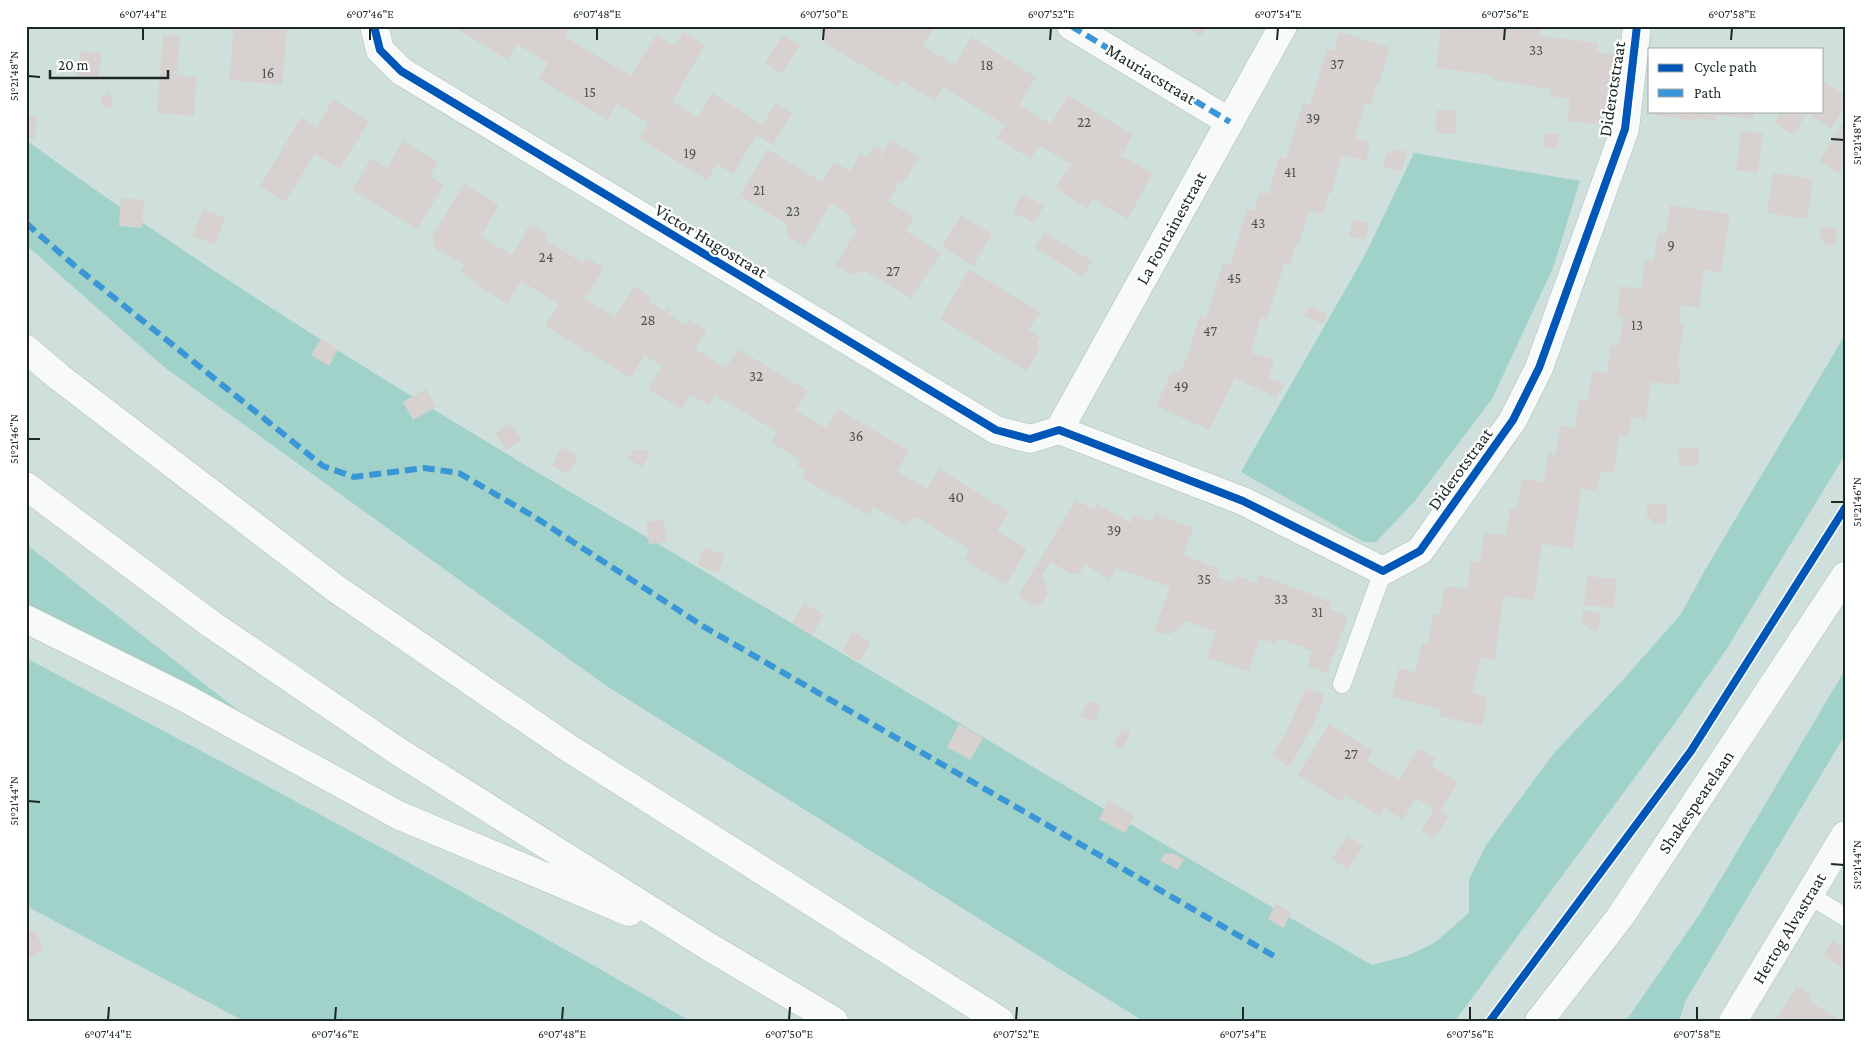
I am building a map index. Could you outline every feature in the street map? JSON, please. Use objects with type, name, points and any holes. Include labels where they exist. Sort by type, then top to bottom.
[{"type":"main road","name":"Victor Hugostraat","points":[[374,26],[380,50],[401,71],[996,430],[1030,439],[1059,430]]},
{"type":"main road","name":"Mauriacstraat","points":[[1071,26],[1230,122]]},
{"type":"main road","name":"La Fontainestraat","points":[[1059,430],[1283,26]]},
{"type":"main road","name":"Diderotstraat","points":[[1383,571],[1420,551],[1513,420],[1539,368],[1625,129],[1636,26]]},
{"type":"main road","points":[[26,349],[59,377],[335,588],[575,752],[1000,1021]]},
{"type":"main road","points":[[1059,430],[1242,501],[1383,571]]},
{"type":"main road","points":[[26,486],[210,624],[396,750],[706,945],[834,1021]]},
{"type":"main road","name":"Shakespearelaan","points":[[1539,1021],[1620,917],[1845,576]]},
{"type":"main road","points":[[26,619],[185,698],[398,814],[706,945]]},
{"type":"main road","name":"Hertog Alvastraat","points":[[1733,1021],[1845,835]]},
{"type":"lane","points":[[1342,684],[1383,571]]},
{"type":"lane","points":[[1809,895],[1845,917]]},
{"type":"green space","points":[[26,140],[192,256],[277,312],[448,419],[1039,771],[1372,965],[1407,956],[1434,943],[1469,913],[1469,879],[1486,845],[1554,753],[1623,680],[1681,614],[1705,570],[1845,335],[1845,455],[1726,650],[1675,723],[1455,1021],[1143,1021],[605,685],[164,367],[26,245]]},
{"type":"green space","points":[[1414,153],[1580,181],[1553,268],[1492,399],[1414,502],[1376,542],[1364,542],[1241,472],[1364,257]]},
{"type":"green space","points":[[26,544],[249,719],[26,603]]},
{"type":"green space","points":[[26,658],[443,881],[690,1021],[244,1021],[26,906]]},
{"type":"green space","points":[[1845,670],[1845,735],[1686,1000],[1679,1021],[1626,1021],[1701,912]]},
{"type":"building","points":[[234,26],[287,26],[282,85],[229,80]]},
{"type":"building","points":[[452,26],[559,26],[568,31],[565,37],[631,76],[656,35],[674,46],[683,32],[705,45],[672,102],[698,117],[712,93],[763,125],[775,103],[792,113],[773,145],[756,135],[733,174],[717,164],[707,180],[639,138],[648,123],[617,104],[608,120],[539,79],[548,63],[517,44],[508,60]]},
{"type":"building","points":[[823,26],[935,26],[923,46],[955,65],[971,37],[1036,77],[1019,105],[1051,124],[1068,95],[1133,135],[1121,156],[1153,173],[1128,219],[1093,199],[1087,208],[1055,188],[1071,164],[1039,145],[1031,159],[997,138],[1005,125],[943,87],[935,101],[901,80],[898,86],[822,42],[826,35],[820,31]]},
{"type":"building","points":[[1184,26],[1207,26],[1201,36]]},
{"type":"building","points":[[1441,26],[1525,26],[1541,28],[1540,36],[1598,43],[1597,52],[1616,55],[1606,125],[1567,121],[1570,99],[1550,96],[1551,89],[1493,80],[1493,75],[1436,68]]},
{"type":"building","points":[[1339,32],[1390,47],[1371,104],[1365,103],[1355,138],[1367,141],[1370,146],[1366,161],[1342,155],[1323,214],[1309,210],[1290,264],[1285,262],[1267,319],[1261,317],[1251,353],[1274,359],[1269,378],[1285,384],[1276,397],[1235,378],[1209,430],[1156,406],[1173,369],[1180,372],[1188,355],[1199,317],[1206,319],[1223,263],[1230,265],[1247,209],[1254,211],[1260,192],[1268,194],[1279,157],[1286,159],[1303,103],[1310,105],[1327,49],[1334,51]]},
{"type":"building","points":[[163,35],[180,36],[177,75],[197,77],[194,116],[157,113]]},
{"type":"building","points":[[783,35],[800,45],[782,74],[765,63]]},
{"type":"building","points":[[81,51],[102,54],[98,80],[77,76]]},
{"type":"building","points":[[1824,82],[1845,95],[1845,106],[1831,129],[1807,113],[1794,135],[1774,123],[1780,112],[1824,112]]},
{"type":"building","points":[[109,93],[114,105],[105,109],[100,97]]},
{"type":"building","points":[[333,99],[369,121],[340,169],[315,154],[285,202],[260,186],[301,117],[317,127]]},
{"type":"building","points":[[1437,110],[1456,110],[1455,134],[1435,133]]},
{"type":"building","points":[[1656,112],[1754,112],[1753,119],[1716,115],[1715,121],[1694,118],[1694,121],[1655,115]]},
{"type":"building","points":[[26,117],[37,117],[35,139],[26,138]]},
{"type":"building","points":[[1845,120],[1845,164],[1839,173],[1819,161]]},
{"type":"building","points":[[1741,131],[1763,134],[1758,173],[1736,170]]},
{"type":"building","points":[[1545,133],[1559,134],[1557,148],[1544,147]]},
{"type":"building","points":[[890,140],[919,157],[903,183],[900,181],[888,201],[914,217],[906,231],[941,253],[909,301],[909,297],[865,271],[852,275],[835,265],[857,230],[853,227],[847,213],[831,203],[805,247],[788,237],[787,224],[742,197],[738,199],[767,149],[822,182],[834,162],[850,171],[860,153],[867,158],[874,145],[883,150],[877,164]]},
{"type":"building","points":[[403,141],[438,162],[430,176],[444,185],[417,229],[352,190],[371,158],[387,168]]},
{"type":"building","points":[[1396,149],[1407,152],[1401,172],[1383,166],[1386,154]]},
{"type":"building","points":[[1773,173],[1813,179],[1807,219],[1767,213]]},
{"type":"building","points":[[464,184],[499,205],[481,236],[495,245],[512,255],[530,224],[548,234],[545,240],[563,251],[566,246],[568,247],[565,252],[583,263],[586,257],[604,268],[585,299],[615,317],[634,286],[651,297],[648,302],[666,312],[669,307],[671,309],[668,314],[686,325],[689,320],[707,330],[695,349],[711,359],[726,368],[738,349],[808,391],[796,410],[812,420],[826,428],[838,409],[909,451],[897,471],[927,489],[939,469],[1009,512],[997,531],[1027,549],[1006,585],[964,560],[969,549],[916,517],[906,525],[873,507],[868,515],[803,478],[805,471],[797,467],[801,460],[771,443],[777,432],[715,395],[709,405],[690,395],[682,409],[648,389],[662,366],[644,355],[631,378],[545,326],[559,304],[521,281],[507,304],[475,284],[476,282],[460,272],[464,265],[435,248],[432,237]]},
{"type":"building","points":[[1022,194],[1044,206],[1034,223],[1013,212]]},
{"type":"building","points":[[121,198],[144,200],[142,228],[119,226]]},
{"type":"building","points":[[1670,205],[1730,214],[1721,272],[1704,270],[1699,308],[1681,305],[1679,324],[1684,324],[1678,364],[1680,369],[1679,385],[1651,382],[1646,420],[1631,417],[1629,436],[1619,434],[1614,473],[1600,472],[1597,491],[1581,488],[1573,549],[1542,544],[1534,600],[1503,596],[1495,660],[1481,657],[1472,693],[1484,696],[1487,702],[1482,726],[1439,716],[1440,709],[1392,697],[1399,668],[1415,672],[1422,643],[1428,644],[1433,614],[1440,615],[1445,586],[1467,589],[1471,561],[1480,562],[1484,533],[1506,535],[1510,508],[1517,508],[1522,479],[1544,482],[1548,453],[1556,455],[1560,425],[1575,428],[1579,399],[1588,400],[1592,371],[1607,373],[1611,345],[1619,346],[1623,318],[1617,317],[1620,286],[1641,289],[1645,260],[1654,261],[1658,233],[1666,234]]},
{"type":"building","points":[[203,209],[225,218],[215,244],[192,236]]},
{"type":"building","points":[[961,215],[992,234],[973,266],[942,246]]},
{"type":"building","points":[[1353,220],[1369,223],[1365,240],[1349,236]]},
{"type":"building","points":[[1821,227],[1837,229],[1835,245],[1825,244],[1820,237]]},
{"type":"building","points":[[1044,232],[1092,261],[1083,277],[1035,248]]},
{"type":"building","points":[[969,269],[1040,312],[1029,330],[1040,337],[1036,345],[1040,348],[1027,371],[940,319]]},
{"type":"building","points":[[1309,306],[1327,315],[1323,324],[1304,316]]},
{"type":"building","points":[[321,339],[338,349],[329,366],[311,355]]},
{"type":"building","points":[[426,389],[436,407],[413,420],[403,402]]},
{"type":"building","points":[[510,423],[522,440],[506,450],[495,433]]},
{"type":"building","points":[[561,447],[578,456],[568,474],[552,466]]},
{"type":"building","points":[[1699,448],[1699,465],[1680,466],[1678,449]]},
{"type":"building","points":[[642,449],[650,453],[642,467],[628,459],[633,450]]},
{"type":"building","points":[[1076,500],[1094,510],[1097,504],[1131,523],[1134,515],[1152,522],[1155,514],[1193,528],[1183,555],[1219,569],[1217,577],[1234,583],[1237,576],[1256,583],[1259,575],[1332,602],[1329,609],[1348,616],[1327,673],[1307,666],[1312,651],[1278,638],[1276,644],[1260,638],[1248,672],[1207,657],[1216,632],[1184,621],[1180,628],[1171,634],[1156,633],[1154,632],[1170,587],[1116,568],[1109,579],[1084,564],[1080,573],[1071,574],[1051,562],[1041,577],[1044,578],[1048,594],[1042,603],[1033,606],[1018,596]]},
{"type":"building","points":[[1648,503],[1667,505],[1666,524],[1654,523],[1646,514]]},
{"type":"building","points":[[664,520],[667,542],[649,544],[646,522]]},
{"type":"building","points":[[704,547],[725,555],[718,573],[697,565]]},
{"type":"building","points":[[1587,576],[1617,579],[1614,608],[1584,605]]},
{"type":"building","points":[[804,603],[824,615],[812,635],[792,623]]},
{"type":"building","points":[[1583,610],[1602,613],[1598,630],[1588,629],[1581,620]]},
{"type":"building","points":[[853,631],[871,642],[859,662],[842,651]]},
{"type":"building","points":[[1306,688],[1325,695],[1312,727],[1289,767],[1272,756],[1285,734]]},
{"type":"building","points":[[1088,701],[1101,706],[1095,722],[1081,716]]},
{"type":"building","points":[[959,724],[983,738],[970,760],[947,747]]},
{"type":"building","points":[[1329,724],[1373,751],[1367,761],[1399,780],[1418,748],[1436,759],[1431,766],[1458,782],[1440,812],[1448,817],[1435,838],[1421,831],[1434,809],[1416,798],[1403,820],[1384,808],[1380,816],[1345,795],[1341,802],[1298,775]]},
{"type":"building","points":[[1122,728],[1131,732],[1122,749],[1113,745]]},
{"type":"building","points":[[1109,801],[1135,815],[1125,833],[1099,819]]},
{"type":"building","points":[[1347,836],[1363,846],[1348,869],[1332,859]]},
{"type":"building","points":[[1172,853],[1184,859],[1178,870],[1161,861],[1164,854]]},
{"type":"building","points":[[1276,904],[1291,912],[1284,928],[1268,919]]},
{"type":"building","points":[[34,930],[44,949],[26,959],[26,933]]},
{"type":"building","points":[[1833,940],[1845,947],[1845,969],[1823,956]]},
{"type":"building","points":[[1797,986],[1812,996],[1809,1001],[1841,1021],[1775,1021]]},
{"type":"marked path","points":[[1071,26],[1230,122]]},
{"type":"marked path","points":[[26,223],[76,267],[323,466],[354,477],[424,468],[459,473],[533,516],[706,628],[1274,956]]},
{"type":"cycle path","points":[[374,26],[380,50],[401,71],[996,430],[1030,439],[1059,430],[1243,501],[1383,571],[1420,551],[1513,420],[1539,368],[1625,129],[1637,26]]},
{"type":"cycle path","points":[[1490,1021],[1691,751],[1845,508]]}]
